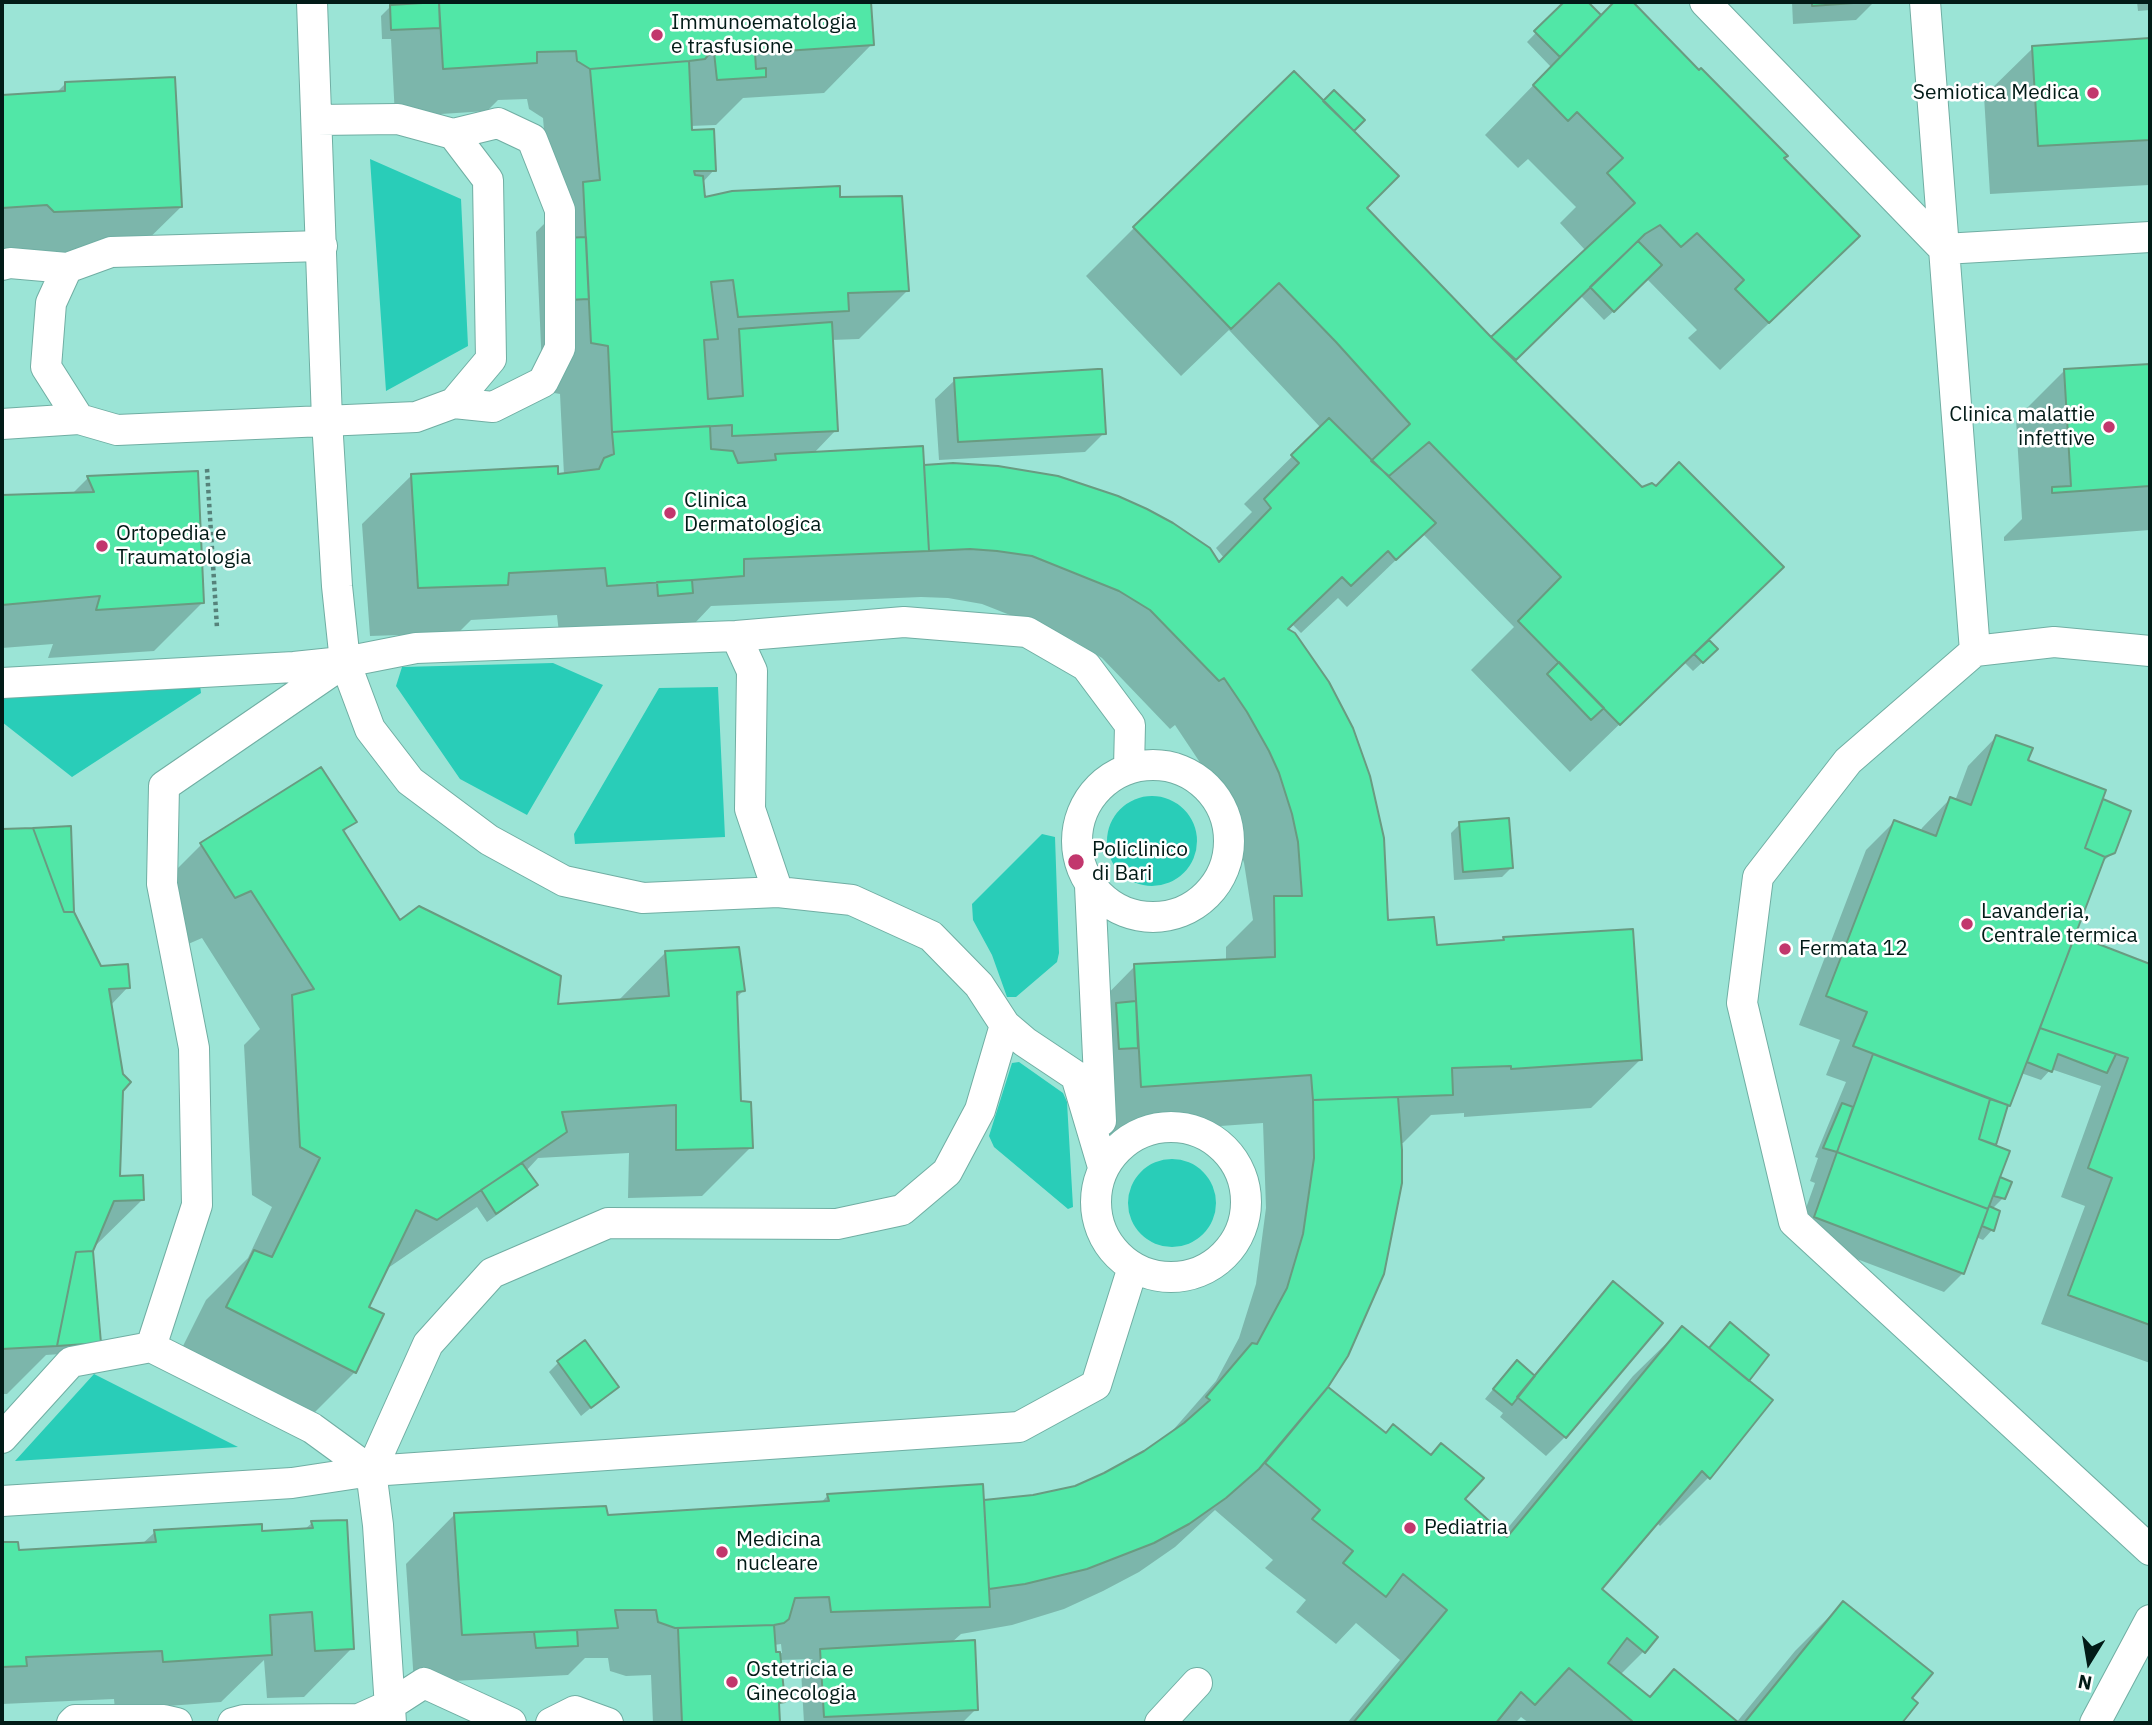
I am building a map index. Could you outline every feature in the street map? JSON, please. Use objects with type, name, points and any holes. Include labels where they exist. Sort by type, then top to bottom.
[{"type":"lane","points":[[312,2],[327,420],[337,586],[345,662],[370,729],[410,781],[489,840],[564,881],[643,898],[778,892],[852,900],[931,936],[979,985],[1005,1025],[1025,1042],[1076,1076],[1104,1167]]},
{"type":"lane","points":[[1705,2],[1944,249],[2150,237]]},
{"type":"lane","points":[[1925,2],[1975,651]]},
{"type":"lane","points":[[2,424],[79,419],[117,430],[416,417],[454,403],[493,407],[543,382],[560,348],[560,210],[532,139],[498,123],[453,134],[398,118],[317,120]]},
{"type":"lane","points":[[453,134],[488,180],[491,359],[454,403]]},
{"type":"lane","points":[[2,265],[10,263],[67,268],[111,252],[322,246]]},
{"type":"lane","points":[[67,268],[51,303],[46,367],[79,419]]},
{"type":"lane","points":[[2,683],[345,662],[416,648],[736,636],[904,622],[1027,632],[1086,666],[1130,725],[1129,768]]},
{"type":"lane","points":[[736,636],[752,671],[750,809],[778,892]]},
{"type":"lane","points":[[2150,651],[2054,642],[1975,651],[1848,761],[1758,877],[1742,1003],[1794,1222],[2150,1550]]},
{"type":"lane","points":[[151,1347],[197,1205],[194,1048],[162,884],[164,786],[345,662]]},
{"type":"lane","points":[[1090,886],[1109,904],[1133,915],[1158,918],[1183,911],[1205,897],[1221,877],[1229,852],[1228,827],[1219,803],[1202,783],[1180,770],[1154,765],[1129,768],[1108,779],[1091,796],[1080,818],[1076,841],[1080,864],[1090,886],[1104,1167]]},
{"type":"lane","points":[[391,1714],[378,1525],[371,1471],[428,1344],[492,1273],[608,1223],[838,1224],[902,1210],[947,1172],[980,1110],[1005,1025]]},
{"type":"lane","points":[[1161,1127],[1185,1127],[1207,1135],[1226,1150],[1240,1170],[1246,1193],[1245,1217],[1237,1239],[1222,1258],[1202,1272],[1179,1278],[1155,1276],[1133,1268],[1114,1253],[1102,1233],[1096,1212],[1096,1188],[1104,1167],[1118,1147],[1137,1134],[1161,1127]]},
{"type":"lane","points":[[2,1501],[292,1483],[371,1471],[1019,1427],[1096,1385],[1133,1268]]},
{"type":"lane","points":[[2,1438],[71,1362],[151,1347],[312,1428],[371,1471]]},
{"type":"lane","points":[[2095,1723],[2150,1620]]},
{"type":"lane","points":[[233,1723],[244,1720],[359,1719],[391,1714],[424,1683],[511,1723]]},
{"type":"lane","points":[[1160,1723],[1197,1683]]},
{"type":"lane","points":[[551,1723],[575,1711],[608,1723]]},
{"type":"lane","points":[[72,1723],[75,1720],[164,1720],[177,1723]]},
{"type":"shaded area","name":"Policlinico di Bari","points":[[2,2],[2150,2],[2150,1723],[2,1723]]},
{"type":"green space","points":[[370,159],[461,199],[468,346],[386,391]]},
{"type":"green space","points":[[553,663],[603,685],[527,815],[460,779],[396,686],[402,667]]},
{"type":"green space","points":[[200,685],[201,693],[72,777],[2,722],[2,695]]},
{"type":"green space","points":[[718,687],[725,837],[575,844],[574,834],[659,688]]},
{"type":"green space","points":[[1152,796],[1169,800],[1184,809],[1193,824],[1197,841],[1193,858],[1184,873],[1169,882],[1152,886],[1135,882],[1120,873],[1111,858],[1107,841],[1111,824],[1120,809],[1135,800]]},
{"type":"green space","points":[[1042,834],[1055,837],[1059,953],[1057,962],[1016,997],[1007,997],[992,955],[973,920],[972,904]]},
{"type":"green space","points":[[1019,1062],[1063,1093],[1067,1102],[1073,1207],[1068,1209],[994,1147],[989,1136],[1012,1063]]},
{"type":"green space","points":[[1172,1159],[1197,1166],[1209,1178],[1216,1203],[1209,1228],[1197,1240],[1172,1247],[1147,1240],[1135,1228],[1128,1203],[1135,1178],[1147,1166]]},
{"type":"green space","points":[[94,1374],[238,1447],[15,1461]]},
{"type":"building","points":[[439,2],[440,28],[391,30],[390,5]]},
{"type":"building","name":"Immunoematologia e trasfusione","points":[[439,2],[871,2],[874,45],[755,53],[756,69],[766,68],[766,77],[717,80],[713,43],[705,59],[689,61],[590,69],[577,61],[576,51],[537,52],[537,63],[443,69]]},
{"type":"building","points":[[1564,2],[1588,2],[1601,15],[1560,57],[1534,31]]},
{"type":"building","points":[[1614,2],[1633,2],[1788,156],[1784,158],[1860,236],[1769,323],[1735,289],[1744,280],[1697,233],[1681,247],[1660,225],[1645,234],[1516,360],[1491,337],[1635,203],[1607,173],[1623,158],[1577,112],[1568,121],[1533,85]]},
{"type":"building","points":[[1812,2],[1867,2],[1812,6]]},
{"type":"building","name":"Semiotica Medica","points":[[2150,38],[2150,140],[2038,146],[2032,46]]},
{"type":"building","points":[[689,61],[692,130],[714,129],[716,171],[694,171],[695,175],[703,176],[705,197],[732,191],[840,186],[840,197],[902,196],[909,291],[848,293],[849,311],[738,317],[733,280],[711,282],[718,339],[704,340],[708,399],[743,396],[739,329],[832,322],[838,431],[732,436],[732,425],[612,432],[608,346],[591,343],[583,182],[600,180],[590,69]]},
{"type":"building","points":[[1294,71],[1399,176],[1367,208],[1491,337],[1642,487],[1652,483],[1656,486],[1679,462],[1784,567],[1620,725],[1518,621],[1561,577],[1429,442],[1389,476],[1371,461],[1410,424],[1279,283],[1231,329],[1133,227]]},
{"type":"building","points":[[175,77],[182,207],[54,212],[47,205],[2,208],[2,95],[65,91],[65,82]]},
{"type":"building","points":[[1334,90],[1365,120],[1354,131],[1323,101]]},
{"type":"building","points":[[586,237],[589,299],[568,300],[565,238]]},
{"type":"building","points":[[1638,241],[1662,265],[1614,312],[1590,287]]},
{"type":"building","name":"Clinica malattie infettive","points":[[2150,364],[2150,486],[2052,493],[2052,487],[2071,486],[2064,369]]},
{"type":"building","points":[[1102,369],[1106,434],[958,442],[954,378]]},
{"type":"building","points":[[1329,418],[1436,523],[1396,560],[1388,551],[1351,586],[1342,577],[1288,629],[1295,633],[1329,682],[1353,728],[1370,776],[1384,838],[1388,920],[1434,917],[1437,945],[1504,940],[1503,937],[1633,929],[1642,1060],[1511,1069],[1511,1066],[1452,1068],[1453,1095],[1313,1100],[1311,1075],[1141,1087],[1134,964],[1275,957],[1274,896],[1302,896],[1298,842],[1279,773],[1247,712],[1224,678],[1219,681],[1150,610],[1119,591],[1032,556],[970,549],[929,551],[924,465],[953,463],[998,466],[1058,476],[1118,496],[1147,509],[1210,548],[1219,562],[1271,508],[1264,499],[1299,463],[1291,455]]},
{"type":"building","name":"Clinica Dermatologica","points":[[710,426],[711,449],[733,451],[738,463],[776,460],[775,454],[923,446],[929,551],[744,559],[744,576],[692,580],[607,586],[605,568],[509,573],[508,585],[418,588],[411,474],[558,466],[558,474],[599,469],[604,458],[614,454],[612,432]]},
{"type":"building","name":"Ortopedia e Traumatologia","points":[[198,471],[204,603],[96,610],[100,596],[2,605],[2,495],[94,492],[87,476]]},
{"type":"building","points":[[692,580],[693,593],[658,596],[657,582]]},
{"type":"building","points":[[1709,640],[1718,649],[1703,663],[1694,654]]},
{"type":"building","points":[[1559,662],[1604,708],[1591,720],[1547,674]]},
{"type":"building","name":"Lavanderia, Centrale termica","points":[[1996,735],[2033,748],[2028,760],[2030,761],[2106,790],[2085,848],[2105,857],[2010,1106],[1853,1046],[1867,1012],[1826,996],[1894,820],[1936,836],[1950,797],[1971,805]]},
{"type":"building","points":[[321,767],[357,822],[343,830],[400,920],[419,906],[561,976],[558,1004],[669,996],[665,951],[739,947],[745,991],[737,992],[741,1101],[751,1102],[753,1148],[676,1150],[676,1105],[562,1112],[567,1132],[437,1220],[416,1210],[369,1307],[384,1314],[356,1373],[226,1307],[254,1250],[272,1257],[320,1158],[300,1147],[292,995],[314,989],[251,891],[235,898],[200,843]]},
{"type":"building","points":[[2103,799],[2131,811],[2115,853],[2105,857],[2085,848]]},
{"type":"building","points":[[1509,818],[1513,868],[1463,872],[1459,822]]},
{"type":"building","points":[[71,826],[74,912],[64,912],[33,828]]},
{"type":"building","points":[[33,828],[64,912],[74,912],[101,966],[128,964],[130,988],[109,989],[123,1074],[131,1082],[123,1091],[120,1176],[143,1175],[144,1200],[114,1201],[93,1251],[76,1252],[57,1346],[2,1349],[2,829]]},
{"type":"building","points":[[2075,935],[2150,964],[2150,1325],[2068,1295],[2112,1178],[2088,1168],[2128,1058],[2040,1028]]},
{"type":"building","points":[[1136,1001],[1138,1048],[1119,1049],[1116,1003]]},
{"type":"building","points":[[2040,1028],[2116,1054],[2107,1073],[2058,1054],[2052,1072],[2027,1062]]},
{"type":"building","points":[[1873,1054],[1990,1099],[1979,1139],[2010,1151],[1988,1209],[1837,1152]]},
{"type":"building","points":[[1398,1097],[1402,1183],[1384,1274],[1348,1356],[1328,1387],[1259,1469],[1226,1498],[1189,1524],[1154,1543],[1087,1569],[1025,1584],[989,1589],[984,1500],[1033,1495],[1075,1486],[1144,1451],[1184,1423],[1210,1400],[1206,1397],[1252,1343],[1257,1344],[1287,1288],[1303,1234],[1314,1158],[1313,1100]]},
{"type":"building","points":[[1990,1099],[2008,1105],[1996,1145],[1979,1139]]},
{"type":"building","points":[[1842,1103],[1853,1107],[1837,1152],[1823,1148]]},
{"type":"building","points":[[1837,1152],[1988,1209],[1964,1274],[1814,1217]]},
{"type":"building","points":[[522,1163],[538,1185],[496,1214],[481,1190]]},
{"type":"building","points":[[2000,1177],[2012,1182],[2005,1199],[1994,1196]]},
{"type":"building","points":[[1989,1206],[2000,1211],[1994,1231],[1982,1226]]},
{"type":"building","points":[[93,1251],[101,1343],[57,1346],[76,1252]]},
{"type":"building","points":[[1613,1281],[1663,1323],[1566,1438],[1517,1397]]},
{"type":"building","points":[[1730,1322],[1769,1355],[1749,1381],[1709,1348]]},
{"type":"building","name":"Pediatria","points":[[1682,1326],[1773,1400],[1710,1479],[1702,1471],[1602,1589],[1658,1637],[1645,1653],[1627,1638],[1608,1663],[1650,1697],[1674,1669],[1739,1723],[1631,1723],[1632,1721],[1569,1668],[1535,1705],[1521,1692],[1496,1723],[1353,1723],[1447,1610],[1403,1574],[1386,1597],[1343,1563],[1353,1551],[1312,1519],[1320,1510],[1265,1463],[1328,1387],[1386,1433],[1393,1424],[1431,1455],[1441,1443],[1484,1478],[1465,1499],[1507,1537]]},
{"type":"building","points":[[585,1340],[619,1387],[591,1408],[557,1361]]},
{"type":"building","points":[[1517,1360],[1535,1376],[1512,1405],[1493,1389]]},
{"type":"building","name":"Medicina nucleare","points":[[983,1484],[990,1607],[831,1612],[829,1597],[795,1598],[789,1619],[774,1625],[675,1628],[658,1622],[656,1610],[615,1610],[618,1628],[462,1635],[454,1513],[606,1506],[608,1515],[829,1501],[827,1494]]},
{"type":"building","points":[[347,1520],[354,1649],[315,1651],[312,1612],[270,1615],[272,1655],[163,1662],[162,1651],[26,1657],[27,1666],[2,1667],[2,1542],[18,1542],[19,1550],[156,1542],[154,1530],[262,1524],[262,1531],[313,1528],[311,1521]]},
{"type":"building","points":[[1843,1601],[1933,1673],[1912,1698],[1918,1703],[1902,1723],[1744,1723]]},
{"type":"building","name":"Ostetricia e Ginecologia","points":[[774,1625],[776,1652],[780,1652],[785,1702],[779,1703],[780,1723],[682,1723],[678,1628]]},
{"type":"building","points":[[577,1630],[578,1646],[536,1648],[534,1632]]},
{"type":"building","points":[[975,1640],[978,1710],[824,1717],[820,1649]]},
{"type":"place","name":"Immunoematologia e trasfusione","points":[[657,35]]},
{"type":"place","name":"Semiotica Medica","points":[[2093,93]]},
{"type":"place","name":"Clinica malattie infettive","points":[[2109,427]]},
{"type":"place","name":"Clinica Dermatologica","points":[[670,513]]},
{"type":"place","name":"Ortopedia e Traumatologia","points":[[102,546]]},
{"type":"place","name":"Policlinico di Bari","points":[[1076,862]]},
{"type":"place","name":"Lavanderia, Centrale termica","points":[[1967,924]]},
{"type":"place","name":"Fermata 12","points":[[1785,949]]},
{"type":"place","name":"Pediatria","points":[[1410,1528]]},
{"type":"place","name":"Medicina nucleare","points":[[722,1552]]},
{"type":"place","name":"Ostetricia e Ginecologia","points":[[732,1682]]}]
